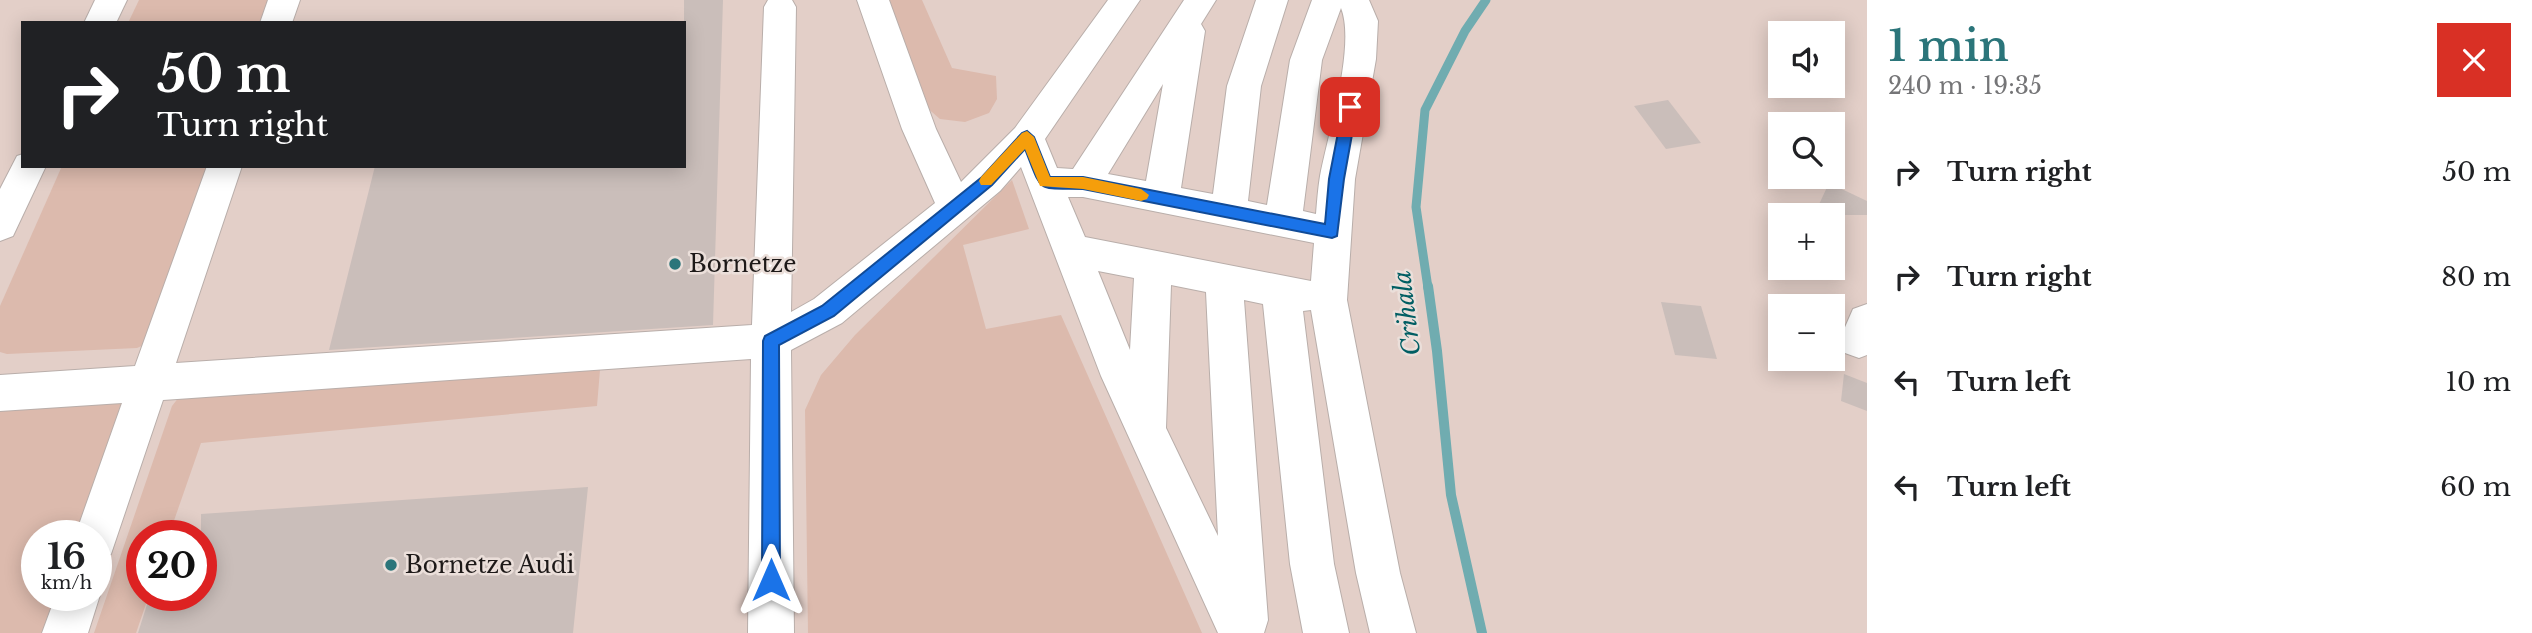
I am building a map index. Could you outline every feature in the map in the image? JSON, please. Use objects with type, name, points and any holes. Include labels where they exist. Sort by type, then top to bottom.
[{"type":"street","points":[[101,21],[111,0]]},
{"type":"street","points":[[277,21],[284,0]]},
{"type":"street","points":[[873,0],[919,129],[955,207]]},
{"type":"street","points":[[0,393],[771,341],[828,311],[987,181],[1027,137],[1060,94],[1124,0]]},
{"type":"street","points":[[1229,212],[1244,86],[1272,0]]},
{"type":"street","points":[[1283,222],[1306,60],[1328,0]]},
{"type":"street","points":[[1353,0],[1362,21],[1360,59],[1337,179],[1328,300],[1378,573],[1394,633]]},
{"type":"street","points":[[771,633],[771,341],[780,7]]},
{"type":"street","points":[[1064,183],[1196,7]]},
{"type":"street","points":[[1161,198],[1196,7]]},
{"type":"street","points":[[1027,137],[1064,183],[1072,250],[1121,376],[1243,633]]},
{"type":"street","points":[[0,226],[28,168]]},
{"type":"street","points":[[102,520],[224,168]]},
{"type":"street","points":[[1064,183],[1161,198],[1332,232]]},
{"type":"street","points":[[1072,250],[1328,300]]},
{"type":"street","points":[[1147,431],[1153,266]]},
{"type":"street","points":[[1224,280],[1243,633]]},
{"type":"street","points":[[1281,291],[1312,564],[1326,633]]},
{"type":"street","points":[[65,633],[73,611]]},
{"type":"shaded area","points":[[0,0],[1867,0],[1867,633],[0,633]]},
{"type":"shaded area","points":[[139,0],[274,0],[267,21],[129,21]]},
{"type":"shaded area","points":[[882,0],[922,0],[952,68],[996,76],[997,99],[989,113],[965,122],[940,119],[917,99]]},
{"type":"shaded area","points":[[61,168],[214,168],[146,344],[137,348],[7,354],[0,352],[0,306]]},
{"type":"shaded area","points":[[1012,180],[1029,229],[963,245],[986,329],[1061,315],[1202,633],[808,633],[805,410],[821,375],[855,335]]},
{"type":"shaded area","points":[[600,370],[597,406],[201,443],[174,520],[133,520],[172,406],[183,392],[193,389]]},
{"type":"shaded area","points":[[0,397],[131,397],[86,520],[21,520],[21,611],[51,611],[43,633],[0,633]]},
{"type":"shaded area","points":[[126,540],[126,611],[144,611],[136,633],[94,633],[102,611],[112,611],[112,581]]},
{"type":"building","points":[[684,0],[723,0],[713,325],[329,350],[374,168],[686,168]]},
{"type":"building","points":[[1668,100],[1701,143],[1666,149],[1634,106]]},
{"type":"building","points":[[1826,189],[1842,189],[1867,201],[1867,215],[1845,215],[1845,203],[1820,203]]},
{"type":"building","points":[[1661,302],[1701,306],[1717,359],[1675,355]]},
{"type":"building","points":[[1844,374],[1867,383],[1867,411],[1841,401]]},
{"type":"building","name":"Bornetze Audi","points":[[588,487],[573,633],[138,633],[145,611],[217,611],[217,520],[201,520],[201,514]]},
{"type":"waterway","name":"Crihala","points":[[1428,288],[1416,207],[1425,110],[1465,31],[1486,0]]},
{"type":"waterway","name":"Crihala","points":[[1428,286],[1451,495],[1482,633]]},
{"type":"slow traffic","points":[[986,181],[1027,137],[1045,182],[1083,183],[1141,195]]},
{"type":"place","name":"Bornetze","points":[[675,264]]},
{"type":"place","name":"Bornetze Audi","points":[[391,565]]},
{"type":"route","points":[[771,580],[771,341],[828,311],[987,181],[1027,137],[1045,182],[1083,183],[1332,232],[1337,179],[1350,107]]}]
